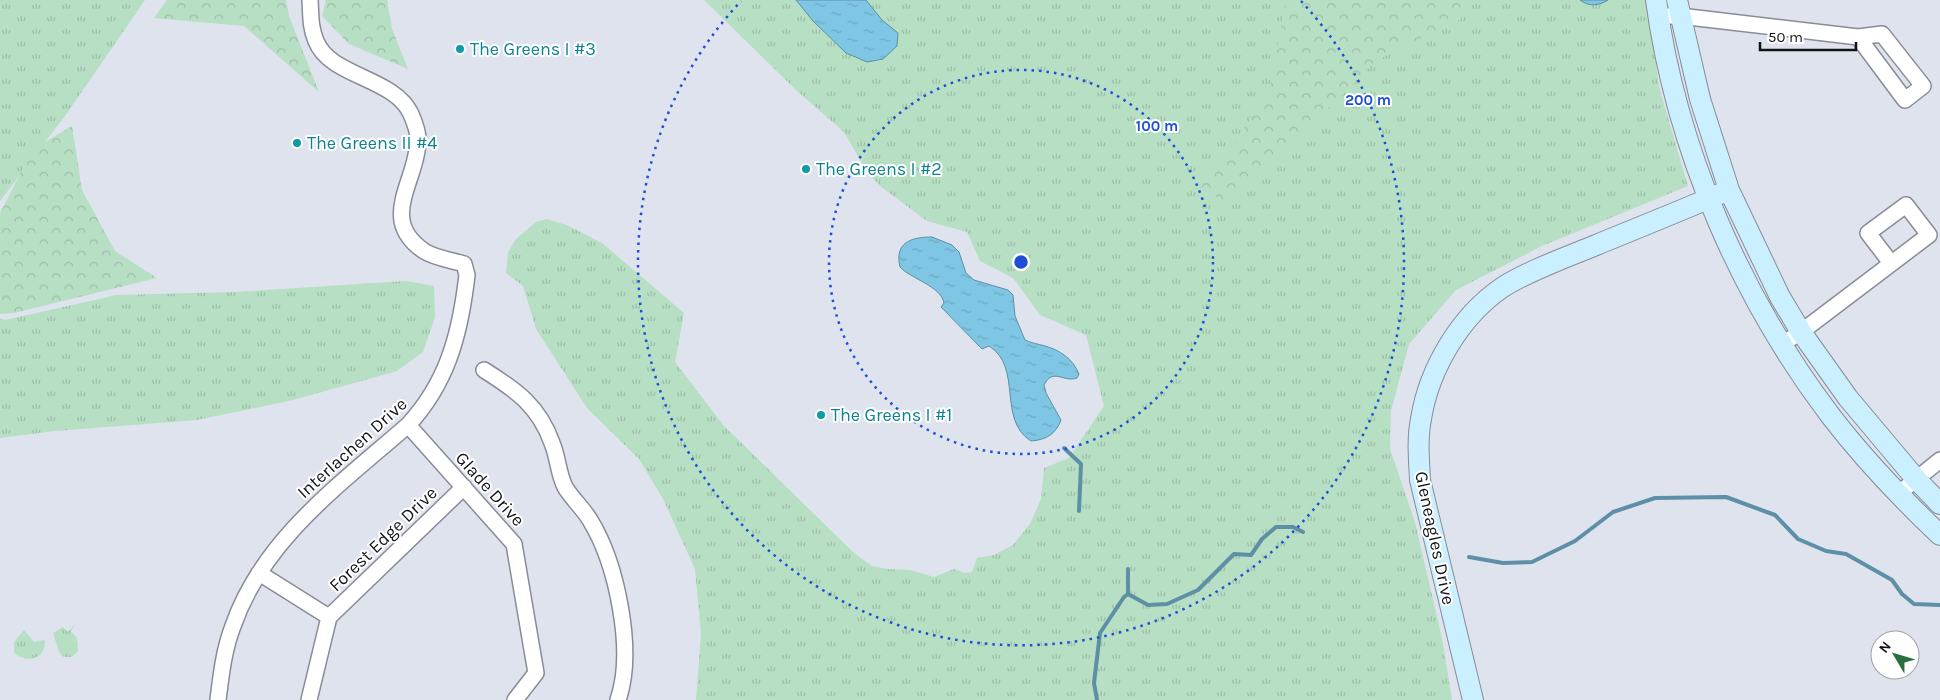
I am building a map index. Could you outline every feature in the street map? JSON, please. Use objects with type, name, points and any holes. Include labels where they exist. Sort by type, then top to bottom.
[{"type":"street","name":"Interlachen Drive","points":[[218,700],[221,672],[233,626],[248,592],[259,573],[281,543],[306,516],[408,425],[429,399],[447,365],[458,329],[467,275],[464,264],[424,251],[411,239],[403,228],[401,219],[402,205],[414,167],[418,139],[410,111],[396,95],[343,67],[324,53],[316,44],[311,26],[310,0]]},
{"type":"street","points":[[1858,37],[1905,100],[1923,86],[1882,34],[1858,37],[1679,8],[1658,8],[1665,57],[1675,101],[1709,198],[1756,300],[1782,344],[1831,416],[1898,494],[1940,535]]},
{"type":"street","points":[[1679,8],[1700,99],[1729,190],[1780,297],[1801,332],[1848,398],[1916,479],[1940,504]]},
{"type":"street","name":"Gleneagles Drive","points":[[1473,700],[1420,480],[1418,448],[1421,419],[1428,389],[1444,352],[1472,314],[1503,288],[1546,266],[1729,190]]},
{"type":"street","points":[[1782,344],[1801,332],[1891,263]]},
{"type":"street","points":[[484,370],[521,395],[540,417],[552,442],[562,480],[571,497],[589,519],[599,538],[616,586],[623,616],[624,673],[618,700]]},
{"type":"street","name":"Glade Drive","points":[[408,425],[514,544],[536,673],[515,700]]},
{"type":"street","points":[[1898,494],[1940,460]]},
{"type":"street","name":"Forest Edge Drive","points":[[309,700],[329,617],[464,487]]},
{"type":"street","name":"Forest Edge Drive","points":[[259,573],[329,617]]},
{"type":"green space","points":[[0,0],[145,0],[65,116],[0,201]]},
{"type":"green space","points":[[167,0],[286,0],[289,16],[319,92],[244,26],[154,18]]},
{"type":"green space","points":[[326,0],[387,0],[392,29],[408,69],[349,44],[322,16]]},
{"type":"green space","points":[[704,0],[1648,0],[1659,87],[1688,186],[1542,246],[1456,290],[1409,344],[1391,411],[1390,449],[1415,522],[1443,643],[1452,700],[696,700],[701,634],[695,569],[663,499],[639,459],[587,408],[536,329],[523,286],[506,273],[508,252],[516,239],[536,222],[546,219],[567,225],[602,243],[684,313],[675,362],[724,426],[854,553],[872,566],[910,570],[934,577],[954,569],[965,573],[972,572],[977,558],[994,555],[1013,545],[1030,524],[1041,499],[1044,468],[1069,458],[1104,406],[1086,335],[1040,315],[1013,278],[980,261],[967,232],[927,221],[880,186],[866,170],[844,132],[797,91]]},
{"type":"green space","points":[[1286,0],[1465,0],[1461,19],[1375,61],[1332,105],[1227,203],[1196,184],[1236,141],[1270,88]]},
{"type":"green space","points":[[72,126],[82,190],[115,251],[157,278],[14,313],[0,314],[0,213],[33,149]]},
{"type":"green space","points":[[406,281],[434,286],[435,317],[423,352],[397,371],[293,400],[197,420],[55,431],[0,438],[0,318],[5,320],[117,295],[235,292]]},
{"type":"green space","points":[[75,624],[71,631],[77,638],[78,651],[72,657],[64,657],[59,652],[53,633],[63,627],[68,632]]},
{"type":"green space","points":[[24,630],[34,642],[45,640],[42,652],[35,658],[24,658],[14,653],[14,642]]},
{"type":"water","points":[[796,0],[866,0],[882,20],[898,33],[897,46],[883,59],[867,62],[846,53],[813,21]]},
{"type":"water","points":[[1580,0],[1608,0],[1594,5]]},
{"type":"water","points":[[932,237],[952,245],[959,252],[966,273],[974,280],[1008,290],[1013,295],[1015,316],[1025,340],[1061,353],[1070,360],[1079,374],[1077,378],[1072,379],[1051,377],[1044,385],[1046,393],[1061,420],[1050,435],[1031,441],[1021,432],[1015,420],[1005,367],[999,355],[989,346],[982,349],[941,307],[944,303],[942,297],[932,287],[900,267],[900,252],[906,243],[918,238]]},
{"type":"waterway","points":[[1064,448],[1081,464],[1079,511]]},
{"type":"waterway","points":[[1469,557],[1503,563],[1532,562],[1575,541],[1613,512],[1655,498],[1726,497],[1775,515],[1798,539],[1826,551],[1846,554],[1892,580],[1902,594],[1914,604],[1940,605]]},
{"type":"waterway","points":[[1097,700],[1094,683],[1100,633],[1124,597],[1128,594],[1148,605],[1167,604],[1198,590],[1234,554],[1251,555],[1262,539],[1276,527],[1293,527],[1303,532]]},
{"type":"waterway","points":[[1128,569],[1128,594]]},
{"type":"place","name":"The Greens I #3","points":[[460,49]]},
{"type":"place","name":"The Greens II #4","points":[[297,143]]},
{"type":"place","name":"The Greens I #2","points":[[806,169]]},
{"type":"place","name":"The Greens I #1","points":[[821,415]]}]
